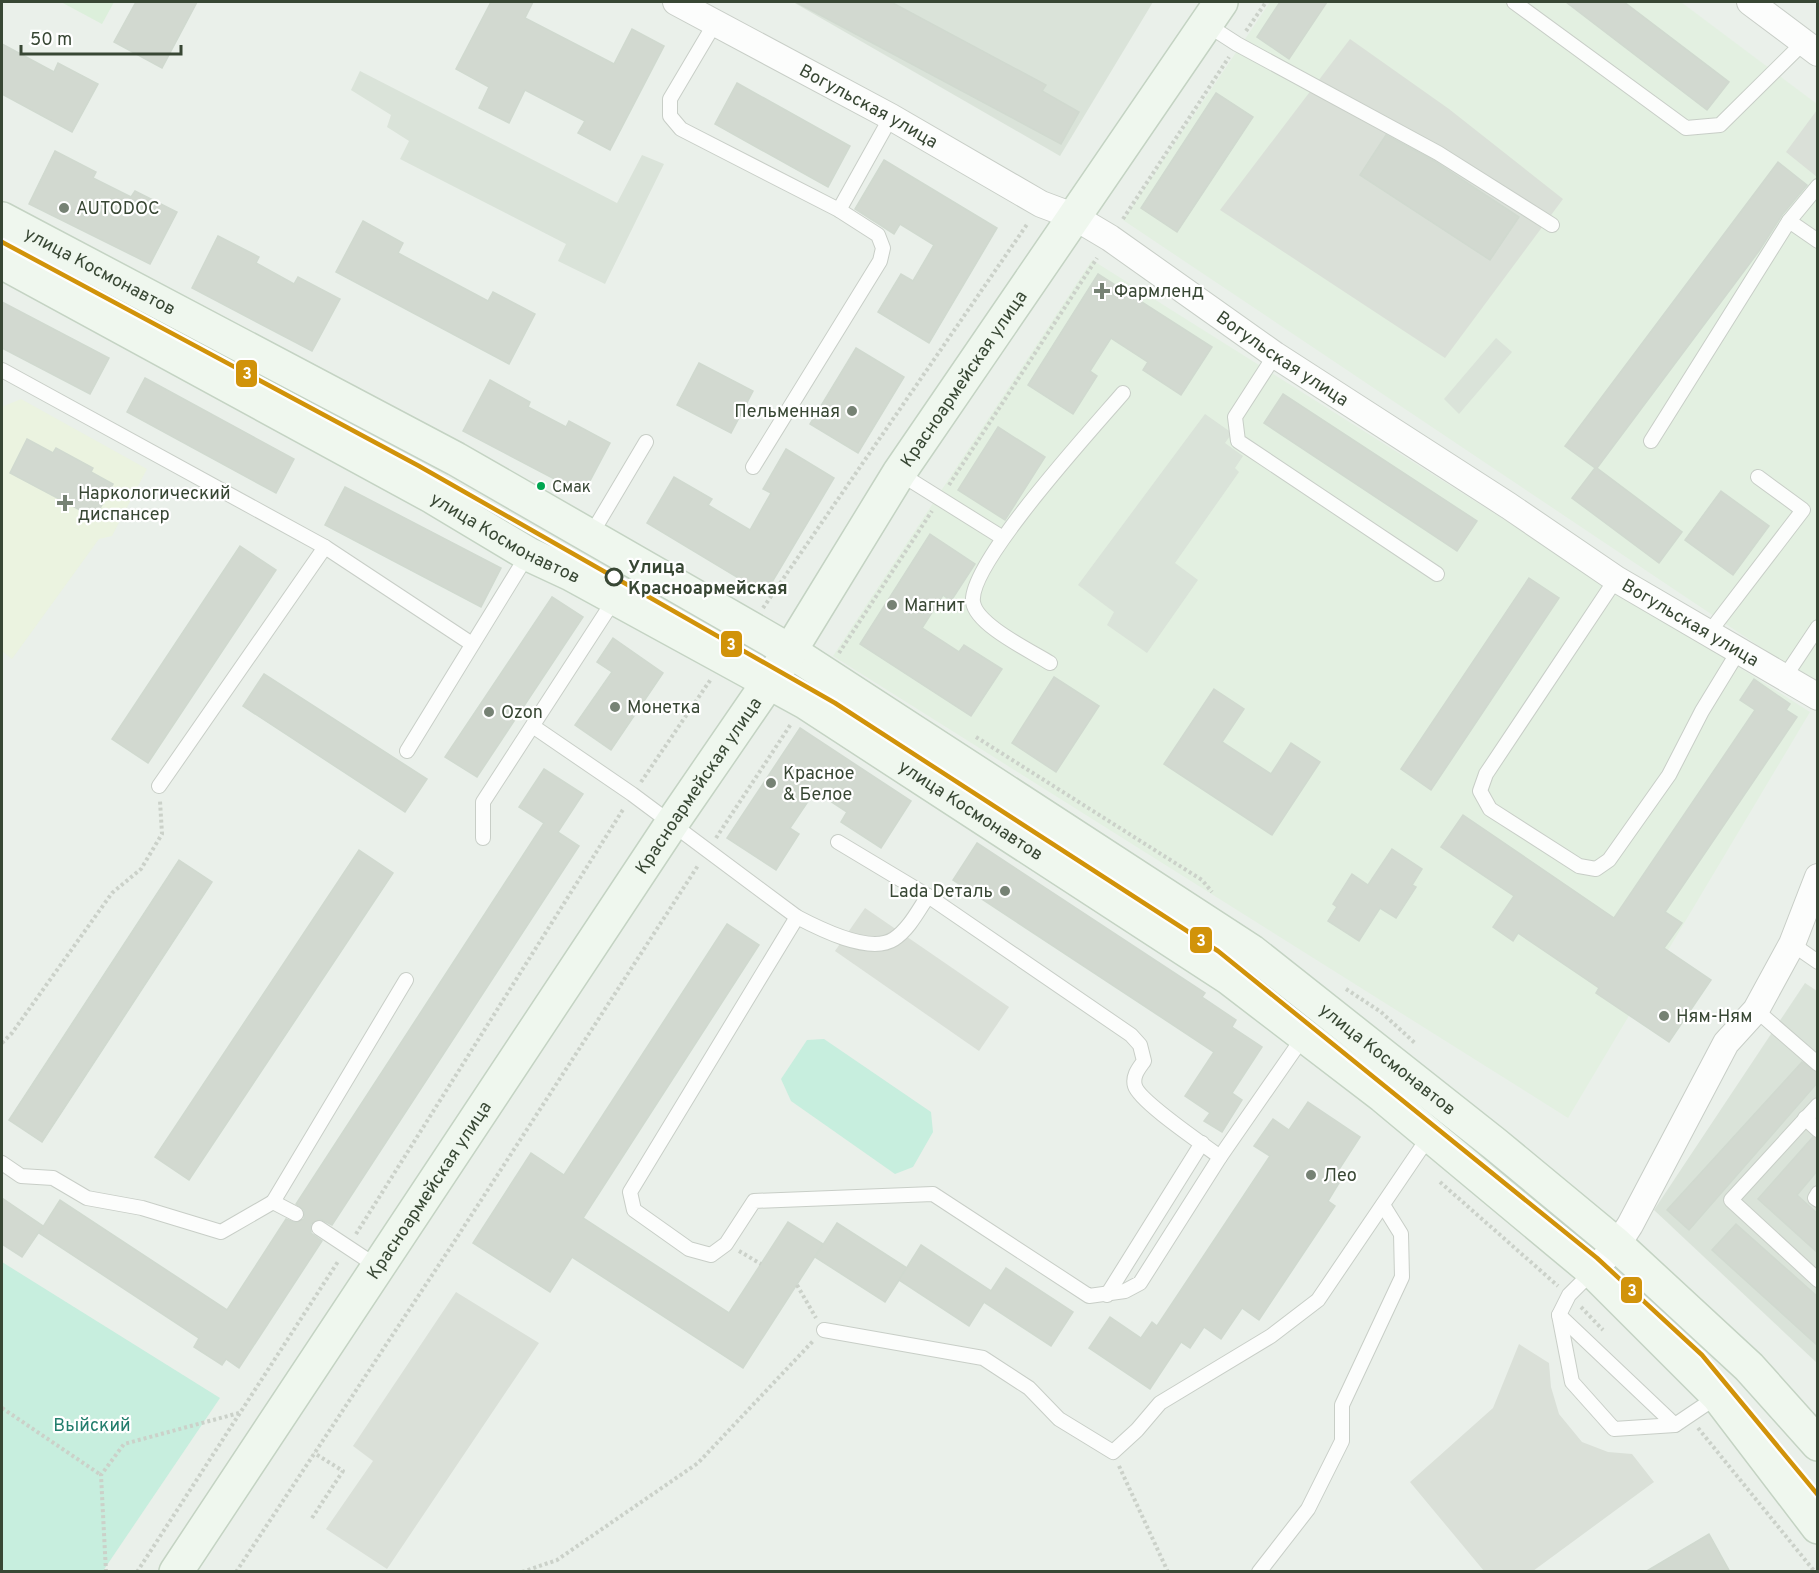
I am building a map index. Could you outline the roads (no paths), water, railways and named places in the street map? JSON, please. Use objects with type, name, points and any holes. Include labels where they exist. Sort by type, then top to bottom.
[{"type":"main road","name":"Красноармейская улица","points":[[176,1572],[672,823],[770,682],[899,473],[1213,13]]},
{"type":"main road","name":"улица Космонавтов","points":[[2,219],[456,459],[589,538],[790,651],[1251,951],[1487,1137],[1617,1245],[1749,1367],[1818,1444]]},
{"type":"main road","name":"улица Космонавтов","points":[[2,262],[433,497],[528,554],[571,574],[614,600],[805,702],[1228,978],[1305,1035],[1430,1135],[1593,1271],[1718,1396],[1818,1527]]},
{"type":"street","name":"Вогульская улица","points":[[676,2],[891,117],[1041,204],[1073,216],[1110,238],[1275,355],[1509,506],[1616,579],[1818,697]]},
{"type":"street","points":[[1750,2],[1811,48]]},
{"type":"street","points":[[1593,1271],[1617,1245],[1726,1043],[1756,1010],[1792,944],[1818,877]]},
{"type":"lane","points":[[1514,2],[1686,128],[1720,125],[1811,48]]},
{"type":"lane","points":[[1213,13],[1237,44],[1438,153],[1552,225]]},
{"type":"lane","points":[[715,23],[670,99],[670,116],[681,129],[839,210],[878,235],[883,248],[880,261],[753,467]]},
{"type":"lane","points":[[839,210],[891,117]]},
{"type":"lane","points":[[1651,441],[1789,221],[1818,186]]},
{"type":"lane","points":[[1789,221],[1818,241]]},
{"type":"lane","points":[[1275,355],[1235,417],[1238,441],[1437,574]]},
{"type":"lane","points":[[2,370],[325,547],[472,644]]},
{"type":"lane","points":[[1050,663],[982,620],[973,603],[975,584],[1003,538],[1123,393]]},
{"type":"lane","points":[[589,538],[646,441]]},
{"type":"lane","points":[[899,473],[1003,538]]},
{"type":"lane","points":[[1708,634],[1803,510],[1758,477]]},
{"type":"lane","points":[[159,786],[325,547]]},
{"type":"lane","points":[[407,751],[528,554]]},
{"type":"lane","points":[[1616,579],[1486,774],[1480,791],[1490,809],[1579,866],[1596,869],[1609,860],[1669,775],[1702,711],[1738,652]]},
{"type":"lane","points":[[483,838],[483,802],[534,727],[614,600]]},
{"type":"lane","points":[[1784,678],[1818,627]]},
{"type":"lane","points":[[534,727],[632,794],[797,917],[851,940],[870,943],[892,941],[910,924],[928,896]]},
{"type":"lane","points":[[838,842],[928,896],[1131,1035],[1140,1045],[1144,1061],[1135,1074],[1135,1086],[1144,1100],[1220,1157]]},
{"type":"lane","points":[[797,917],[630,1192],[634,1210],[689,1249],[711,1255],[726,1244],[754,1201],[933,1194],[1089,1296],[1125,1291],[1140,1283],[1220,1157],[1305,1035]]},
{"type":"lane","points":[[1792,944],[1818,962]]},
{"type":"lane","points":[[2,1163],[21,1176],[53,1178],[87,1198],[142,1208],[221,1232],[273,1202],[406,981]]},
{"type":"lane","points":[[1756,1010],[1818,1064]]},
{"type":"lane","points":[[1818,1105],[1731,1200],[1818,1280]]},
{"type":"lane","points":[[1805,1118],[1818,1130]]},
{"type":"lane","points":[[824,1330],[983,1358],[1029,1388],[1059,1419],[1113,1452],[1137,1430],[1160,1403],[1271,1336],[1318,1300],[1430,1135]]},
{"type":"lane","points":[[1107,1295],[1202,1143]]},
{"type":"lane","points":[[1818,1193],[1815,1198],[1818,1200]]},
{"type":"lane","points":[[273,1202],[297,1214]]},
{"type":"lane","points":[[1259,1572],[1308,1509],[1342,1441],[1342,1405],[1402,1277],[1401,1234],[1383,1205]]},
{"type":"lane","points":[[319,1228],[378,1267]]},
{"type":"lane","points":[[1593,1271],[1569,1295],[1559,1315],[1572,1382],[1614,1429],[1675,1425],[1718,1396]]},
{"type":"lane","points":[[1559,1315],[1675,1425]]},
{"type":"place","name":"AUTODOC","points":[[64,208]]},
{"type":"place","name":"Фармленд","points":[[1102,291]]},
{"type":"place","name":"Пельменная","points":[[852,411]]},
{"type":"place","name":"Смак","points":[[541,486]]},
{"type":"place","name":"Наркологический диспансер","points":[[65,503]]},
{"type":"place","name":"Улица Красноармейская","points":[[614,577]]},
{"type":"place","name":"Магнит","points":[[892,605]]},
{"type":"place","name":"Монетка","points":[[615,707]]},
{"type":"place","name":"Ozon","points":[[489,712]]},
{"type":"place","name":"Красное & Белое","points":[[771,783]]},
{"type":"place","name":"Lada Dеталь","points":[[1005,891]]},
{"type":"place","name":"Ням-Ням","points":[[1664,1016]]},
{"type":"place","name":"Лео","points":[[1311,1175]]},
{"type":"park label","name":"Выйский","points":[[92,1425]]}]
